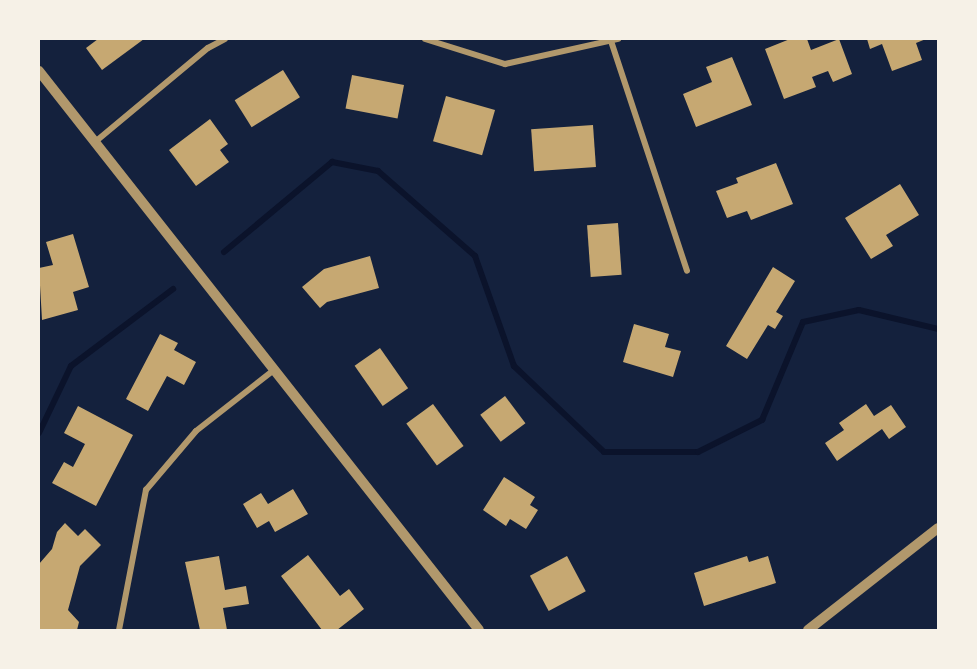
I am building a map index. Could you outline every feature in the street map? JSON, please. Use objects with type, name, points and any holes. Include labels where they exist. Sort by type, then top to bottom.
[{"type":"street","points":[[95,142],[208,48],[225,39]]},
{"type":"street","points":[[425,39],[505,64],[614,40],[687,271]]},
{"type":"street","points":[[39,71],[276,368],[479,630]]},
{"type":"street","points":[[119,630],[146,490],[196,430],[276,368]]},
{"type":"street","points":[[808,630],[938,528]]},
{"type":"building","points":[[98,39],[144,39],[102,70],[86,48]]},
{"type":"building","points":[[790,39],[807,39],[811,50],[839,39],[852,74],[833,82],[828,71],[812,77],[816,87],[784,99],[765,49]]},
{"type":"building","points":[[867,39],[926,39],[916,43],[922,60],[892,71],[882,44],[870,49]]},
{"type":"building","points":[[732,57],[752,105],[696,127],[683,94],[712,82],[706,67]]},
{"type":"building","points":[[283,70],[300,97],[252,127],[235,100]]},
{"type":"building","points":[[352,75],[404,85],[398,118],[346,108]]},
{"type":"building","points":[[446,96],[495,110],[482,155],[433,141]]},
{"type":"building","points":[[210,119],[228,144],[220,150],[229,162],[196,186],[169,150]]},
{"type":"building","points":[[593,125],[596,167],[534,171],[531,129]]},
{"type":"building","points":[[776,163],[793,204],[751,220],[747,211],[727,218],[716,191],[738,183],[736,178]]},
{"type":"building","points":[[900,184],[919,215],[886,235],[893,246],[871,259],[845,218]]},
{"type":"building","points":[[618,223],[622,275],[591,277],[587,225]]},
{"type":"building","points":[[73,234],[89,287],[73,292],[78,310],[42,320],[39,268],[53,265],[46,242]]},
{"type":"building","points":[[370,256],[379,288],[327,302],[320,308],[302,287],[324,269]]},
{"type":"building","points":[[773,267],[795,281],[776,312],[783,316],[775,329],[768,325],[747,359],[726,346]]},
{"type":"building","points":[[634,324],[669,334],[665,347],[681,351],[673,377],[623,362]]},
{"type":"building","points":[[160,334],[178,343],[174,350],[196,362],[184,385],[167,376],[148,411],[126,399]]},
{"type":"building","points":[[380,348],[408,388],[383,406],[355,366]]},
{"type":"building","points":[[505,396],[525,423],[501,442],[480,415]]},
{"type":"building","points":[[433,404],[464,446],[437,465],[406,423]]},
{"type":"building","points":[[866,404],[874,416],[891,405],[906,427],[889,439],[882,429],[837,461],[825,443],[844,430],[839,423]]},
{"type":"building","points":[[78,406],[133,435],[96,506],[52,483],[64,462],[73,467],[85,444],[64,433]]},
{"type":"building","points":[[504,477],[535,497],[530,505],[538,510],[526,529],[510,519],[506,526],[483,510]]},
{"type":"building","points":[[293,489],[308,514],[275,532],[269,521],[257,528],[243,504],[261,493],[268,504]]},
{"type":"building","points":[[65,523],[78,536],[85,529],[101,545],[80,566],[68,610],[79,622],[77,630],[39,630],[39,564],[52,549],[57,532]]},
{"type":"building","points":[[308,555],[340,596],[349,589],[364,609],[337,630],[322,630],[281,576]]},
{"type":"building","points":[[219,556],[225,590],[246,586],[249,604],[223,608],[227,630],[200,630],[185,562]]},
{"type":"building","points":[[567,556],[586,591],[549,611],[530,576]]},
{"type":"building","points":[[747,556],[749,562],[768,556],[776,583],[704,606],[694,573]]},
{"type":"waterway","points":[[224,252],[332,162],[378,171],[475,256],[514,366],[604,452],[698,452],[762,420],[803,322],[859,310],[938,329]]},
{"type":"waterway","points":[[39,433],[71,366],[173,289]]}]
